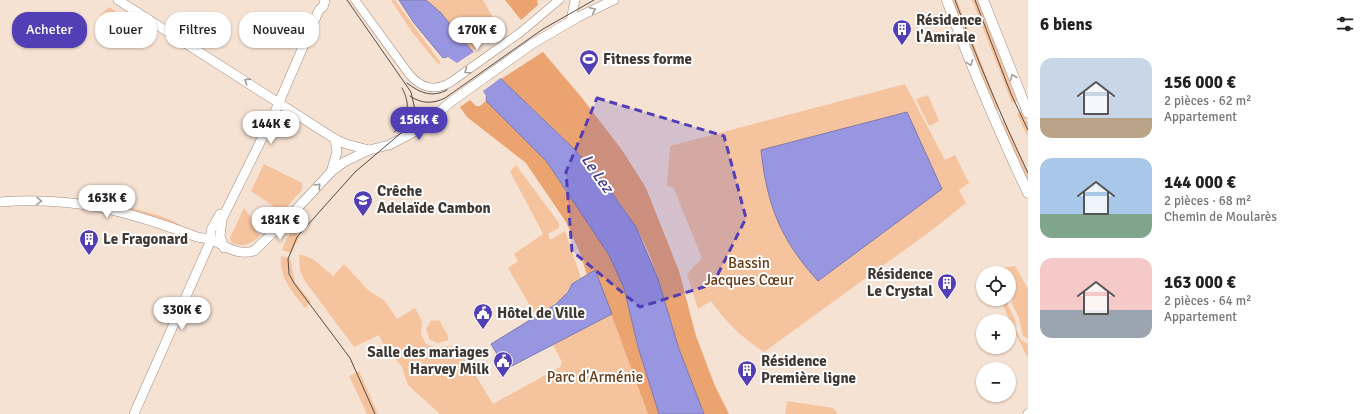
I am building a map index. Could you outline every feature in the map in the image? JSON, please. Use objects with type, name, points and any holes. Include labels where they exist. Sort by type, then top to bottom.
[{"type":"main road","points":[[118,0],[338,141],[369,150]]},
{"type":"main road","points":[[319,0],[317,6],[319,10]]},
{"type":"main road","points":[[224,248],[220,236],[220,224],[280,103],[319,10],[323,7],[325,0]]},
{"type":"main road","points":[[571,20],[576,0]]},
{"type":"main road","points":[[0,202],[41,200],[97,206],[153,220],[201,238],[211,240],[224,248],[241,253],[254,251],[290,216],[331,172],[344,162],[369,150],[389,145],[407,136],[452,101],[532,44],[571,20],[614,0]]},
{"type":"main road","points":[[947,0],[973,70],[999,132],[1028,193]]},
{"type":"main road","points":[[983,0],[1028,113]]},
{"type":"main road","points":[[331,172],[337,152],[338,141]]},
{"type":"main road","points":[[134,414],[211,240],[213,226],[228,198],[235,195]]},
{"type":"main road","points":[[211,240],[220,236]]},
{"type":"street","points":[[356,0],[415,81],[428,88],[444,86],[522,32],[559,0]]},
{"type":"highlighted area","points":[[597,98],[724,136],[746,218],[713,284],[640,307],[572,251],[566,172]]},
{"type":"green space","points":[[391,0],[395,0],[440,62],[439,65],[412,32]]},
{"type":"green space","points":[[426,0],[483,0],[500,30],[472,51],[441,13]]},
{"type":"green space","points":[[950,0],[957,0],[999,109],[993,111]]},
{"type":"green space","points":[[972,0],[978,0],[1017,101],[1012,103]]},
{"type":"green space","points":[[109,7],[115,11],[115,12],[103,12]]},
{"type":"green space","name":"Bassin Jacques Cœur","points":[[905,84],[945,160],[955,155],[969,183],[959,190],[966,203],[932,230],[764,352],[735,329],[711,301],[698,309],[687,274],[702,258],[674,189],[667,186],[670,146]],"holes":[[[772,206],[818,280],[789,243]]]},
{"type":"green space","points":[[928,95],[939,121],[929,126],[916,99]]},
{"type":"green space","points":[[1022,111],[1028,123],[1028,137],[1017,114]]},
{"type":"green space","points":[[1004,120],[1028,172],[1028,185],[998,122]]},
{"type":"green space","points":[[264,164],[302,183],[302,190],[282,212],[251,191]]},
{"type":"green space","points":[[516,165],[559,223],[559,228],[548,234],[550,240],[565,231],[581,278],[572,284],[562,299],[536,316],[508,268],[518,261],[514,254],[543,234],[510,171]]},
{"type":"green space","points":[[47,196],[92,200],[60,198],[0,199],[0,197]]},
{"type":"green space","points":[[105,202],[169,219],[184,228]]},
{"type":"green space","points":[[244,208],[256,224],[255,230],[260,236],[250,243],[240,245],[232,243],[230,238]]},
{"type":"green space","points":[[293,230],[300,236],[291,253],[282,250],[286,240]]},
{"type":"green space","name":"Parc d'Arménie","points":[[299,254],[313,259],[333,276],[344,264],[369,291],[384,300],[397,319],[415,308],[422,321],[421,334],[426,344],[435,347],[451,346],[459,348],[493,404],[560,367],[562,362],[553,345],[612,314],[648,414],[440,414],[408,385],[402,367],[383,344],[379,335],[354,347],[305,281],[300,271]]},
{"type":"green space","points":[[281,256],[290,258],[295,282],[311,302],[305,308],[284,278]]},
{"type":"green space","points":[[1016,268],[1028,289],[1028,339],[1023,336],[1019,318],[1013,306],[1016,306]]},
{"type":"green space","points":[[1004,306],[1008,306],[1012,314],[1007,314]]},
{"type":"green space","points":[[439,320],[448,336],[448,340],[438,343],[430,340],[426,329],[431,321]]},
{"type":"green space","points":[[1016,329],[1021,340],[1028,344],[1028,358],[1016,335]]},
{"type":"green space","points":[[359,371],[378,414],[367,414],[349,376]]},
{"type":"green space","points":[[787,401],[833,408],[838,414],[785,414]]},
{"type":"shaded area","points":[[399,0],[426,0],[441,13],[472,51],[570,145],[602,179],[636,227],[658,279],[679,349],[704,414],[659,414],[638,347],[624,288],[609,255],[547,162],[486,101],[486,96],[448,57],[443,58],[414,23]]},
{"type":"shaded area","points":[[505,0],[537,0],[538,5],[521,20]]},
{"type":"shaded area","points":[[543,52],[582,98],[622,150],[646,188],[679,271],[696,336],[715,386],[729,414],[704,414],[674,334],[650,255],[635,226],[621,205],[606,185],[573,148],[501,79]]},
{"type":"shaded area","points":[[470,100],[476,106],[480,106],[486,101],[547,162],[609,255],[624,288],[638,347],[659,414],[648,414],[595,270],[587,275],[580,253],[566,222],[526,163],[467,117],[460,107]]},
{"type":"shaded area","name":"Bassin Jacques Cœur","points":[[907,112],[942,189],[818,281],[794,251],[778,220],[767,188],[761,150]]},
{"type":"shaded area","points":[[595,270],[612,314],[506,369],[491,344],[556,304],[568,292],[572,284]]},
{"type":"pier","points":[[475,51],[502,77],[483,91],[486,96],[485,102],[482,93],[473,89],[454,70],[451,61],[442,59],[448,57],[457,63]]},
{"type":"tram line","points":[[347,0],[411,92],[415,110],[411,122],[407,128],[355,172],[297,237],[288,259],[289,274],[294,283],[350,358],[375,414]]},
{"type":"tram line","points":[[410,96],[423,102],[432,102],[445,98],[543,29],[594,0]]},
{"type":"tram line","points":[[955,0],[1008,130],[1028,173]]},
{"type":"tram line","points":[[975,0],[1011,94],[1028,130]]},
{"type":"tram line","points":[[407,83],[421,92],[431,94],[436,94],[447,90]]},
{"type":"tram line","points":[[394,132],[403,122],[407,112],[407,100],[402,88]]},
{"type":"place","name":"Résidence l'Amirale","points":[[902,46]]},
{"type":"place","name":"Fitness forme","points":[[589,76]]},
{"type":"place","name":"Crêche Adelaïde Cambon","points":[[363,217]]},
{"type":"place","name":"Le Fragonard","points":[[89,256]]},
{"type":"place","name":"Résidence Le Crystal","points":[[947,300]]},
{"type":"place","name":"Hôtel de Ville","points":[[483,330]]},
{"type":"place","name":"Salle des mariages Harvey Milk","points":[[503,378]]},
{"type":"place","name":"Résidence Première ligne","points":[[747,387]]},
{"type":"water label","name":"Le Lez","points":[[598,173]]}]
